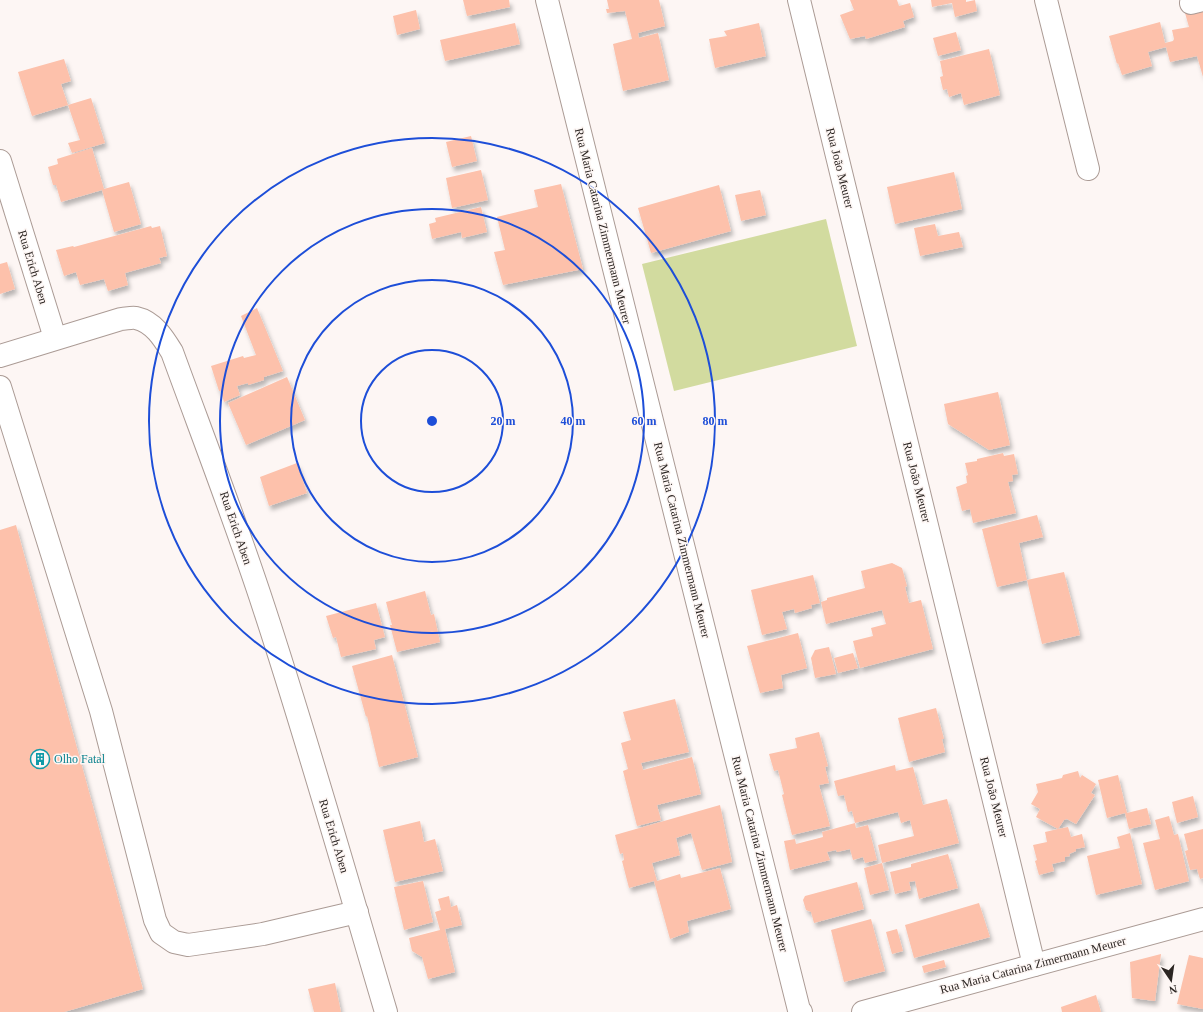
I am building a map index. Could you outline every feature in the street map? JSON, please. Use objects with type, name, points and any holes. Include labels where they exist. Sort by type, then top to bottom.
[{"type":"street","name":"Rua Maria Catarina Zimmermann Meurer","points":[[547,0],[800,1011]]},
{"type":"street","name":"Rua João Meurer","points":[[799,0],[1034,965]]},
{"type":"street","points":[[1046,0],[1088,169]]},
{"type":"street","name":"Rua Erich Aben","points":[[0,161],[55,338],[121,319],[136,318],[147,323],[160,333],[172,352],[236,526],[265,610],[386,1012]]},
{"type":"street","points":[[0,356],[55,338]]},
{"type":"street","points":[[0,387],[101,712],[155,920],[161,933],[174,942],[188,945],[263,934],[357,912]]},
{"type":"street","name":"Rua Maria Catarina Zimermann Meurer","points":[[863,1012],[1203,919]]},
{"type":"green space","points":[[826,219],[857,346],[674,391],[642,264]]},
{"type":"building","points":[[463,0],[509,0],[510,7],[467,16]]},
{"type":"building","points":[[607,0],[659,0],[665,26],[638,33],[639,38],[658,33],[669,80],[623,91],[613,44],[632,39],[625,11],[607,13],[606,9],[609,9]]},
{"type":"building","points":[[850,0],[897,0],[899,6],[910,3],[914,17],[903,21],[905,27],[866,39],[865,36],[850,39],[840,15],[854,10]]},
{"type":"building","points":[[931,0],[966,0],[966,2],[975,0],[977,11],[955,17],[952,3],[932,7]]},
{"type":"building","points":[[1203,8],[1203,77],[1197,56],[1170,62],[1166,47],[1148,52],[1152,66],[1122,75],[1118,63],[1117,64],[1109,36],[1160,22],[1165,43],[1173,41],[1172,30],[1189,27],[1185,13]]},
{"type":"building","points":[[416,10],[420,29],[397,35],[393,16]]},
{"type":"building","points":[[515,23],[520,44],[445,61],[440,40]]},
{"type":"building","points":[[759,23],[766,56],[715,68],[709,39],[727,36],[724,31]]},
{"type":"building","points":[[956,32],[961,50],[938,56],[933,38]]},
{"type":"building","points":[[989,49],[1000,95],[964,105],[961,93],[949,97],[947,89],[943,90],[940,77],[943,76],[940,61]]},
{"type":"building","points":[[64,59],[71,81],[61,84],[68,105],[32,116],[18,72]]},
{"type":"building","points":[[91,98],[105,143],[72,153],[68,143],[80,140],[68,105]]},
{"type":"building","points":[[471,136],[477,161],[452,167],[446,142]]},
{"type":"building","points":[[92,148],[104,189],[129,182],[141,224],[114,232],[102,190],[61,202],[56,185],[53,185],[48,167],[58,164],[57,159]]},
{"type":"building","points":[[481,170],[488,200],[452,208],[446,178]]},
{"type":"building","points":[[954,172],[962,209],[895,224],[887,187]]},
{"type":"building","points":[[561,184],[583,269],[503,285],[494,252],[505,250],[497,217],[538,207],[534,190]]},
{"type":"building","points":[[719,185],[731,231],[651,253],[638,208]]},
{"type":"building","points":[[760,190],[766,215],[741,221],[735,195]]},
{"type":"building","points":[[481,207],[487,232],[462,238],[461,232],[432,239],[429,224],[436,222],[435,218]]},
{"type":"building","points":[[935,224],[938,236],[959,232],[963,247],[920,256],[914,228]]},
{"type":"building","points":[[151,226],[152,228],[160,226],[167,256],[159,258],[161,263],[125,273],[128,285],[108,291],[104,279],[80,285],[76,272],[64,276],[56,250],[74,247]]},
{"type":"building","points":[[7,262],[15,289],[0,294],[0,264]]},
{"type":"building","points":[[257,308],[283,371],[264,377],[264,380],[248,385],[248,383],[237,386],[240,395],[224,402],[211,366],[243,356],[244,358],[256,355],[241,316]]},
{"type":"building","points":[[287,377],[305,420],[246,445],[228,403]]},
{"type":"building","points":[[998,392],[1010,445],[989,450],[948,424],[944,404]]},
{"type":"building","points":[[1003,453],[1004,456],[1014,454],[1018,474],[1012,475],[1013,481],[1008,482],[1016,513],[973,523],[970,509],[962,511],[956,487],[967,483],[966,476],[968,475],[965,463]]},
{"type":"building","points":[[297,463],[307,493],[269,506],[260,477]]},
{"type":"building","points":[[1037,515],[1043,537],[1019,543],[1027,580],[997,587],[982,529]]},
{"type":"building","name":"Olho Fatal","points":[[16,525],[143,989],[64,1012],[0,1012],[0,530]]},
{"type":"building","points":[[892,563],[902,568],[907,586],[905,587],[909,603],[921,600],[933,649],[860,668],[853,641],[873,636],[871,628],[886,624],[882,610],[826,624],[821,602],[827,600],[827,598],[865,588],[861,571]]},
{"type":"building","points":[[1064,572],[1080,635],[1042,644],[1027,580]]},
{"type":"building","points":[[813,575],[820,603],[811,605],[812,608],[795,613],[794,609],[782,612],[787,629],[762,635],[751,590]]},
{"type":"building","points":[[425,591],[431,615],[434,614],[440,642],[397,652],[386,602]]},
{"type":"building","points":[[376,603],[385,637],[374,640],[376,649],[341,657],[336,637],[333,638],[326,616]]},
{"type":"building","points":[[798,633],[807,668],[781,675],[783,688],[760,693],[747,646]]},
{"type":"building","points":[[829,647],[836,674],[815,678],[811,658],[815,650]]},
{"type":"building","points":[[853,653],[858,668],[838,673],[834,658]]},
{"type":"building","points":[[392,655],[418,757],[379,767],[367,716],[366,717],[352,666]]},
{"type":"building","points":[[675,699],[689,752],[641,763],[643,770],[692,757],[701,794],[657,805],[661,820],[637,826],[623,771],[628,769],[621,743],[631,740],[623,712]]},
{"type":"building","points":[[936,708],[944,739],[942,739],[945,752],[909,762],[898,718]]},
{"type":"building","points":[[819,732],[828,766],[825,767],[829,783],[819,785],[830,826],[792,835],[782,795],[784,794],[778,770],[774,771],[769,754],[797,748],[795,738]]},
{"type":"building","points":[[895,765],[896,771],[913,767],[923,805],[947,799],[959,843],[882,863],[878,845],[914,836],[910,820],[901,823],[898,812],[855,823],[852,811],[848,812],[844,795],[838,796],[834,781]]},
{"type":"building","points":[[1078,771],[1080,778],[1082,775],[1096,784],[1091,793],[1095,795],[1076,824],[1067,819],[1064,820],[1058,829],[1036,817],[1040,809],[1031,804],[1038,792],[1036,784],[1062,778],[1063,775]]},
{"type":"building","points":[[1118,775],[1127,813],[1147,808],[1151,824],[1129,829],[1125,813],[1107,818],[1098,780]]},
{"type":"building","points":[[1193,796],[1198,817],[1177,823],[1172,802]]},
{"type":"building","points":[[720,805],[732,862],[702,870],[691,833],[676,838],[680,855],[652,863],[657,881],[680,874],[681,878],[720,868],[731,909],[687,921],[689,932],[670,939],[654,881],[629,888],[622,861],[624,860],[623,853],[620,854],[615,835]]},
{"type":"building","points":[[1169,816],[1174,835],[1178,834],[1189,881],[1155,890],[1143,843],[1160,839],[1155,820]]},
{"type":"building","points":[[420,821],[424,842],[435,839],[443,871],[395,882],[383,830]]},
{"type":"building","points":[[855,823],[856,828],[868,825],[877,860],[865,863],[863,857],[853,860],[850,849],[837,852],[836,850],[827,852],[830,860],[790,870],[784,841],[795,839],[796,844],[823,837],[822,832]]},
{"type":"building","points":[[1068,827],[1071,837],[1082,834],[1085,847],[1076,849],[1076,851],[1069,854],[1070,856],[1065,857],[1065,861],[1052,864],[1054,871],[1039,875],[1033,845],[1047,842],[1045,832]]},
{"type":"building","points":[[1203,829],[1203,878],[1200,879],[1197,869],[1190,870],[1185,851],[1188,850],[1184,834]]},
{"type":"building","points":[[1130,833],[1142,884],[1096,895],[1087,856],[1120,848],[1117,837]]},
{"type":"building","points":[[948,854],[958,888],[919,899],[915,881],[909,882],[911,890],[895,894],[890,872],[911,867],[911,864]]},
{"type":"building","points":[[882,863],[889,890],[870,895],[864,868]]},
{"type":"building","points":[[423,881],[433,922],[404,930],[394,887]]},
{"type":"building","points":[[857,882],[864,909],[814,923],[811,912],[806,910],[803,900],[805,896]]},
{"type":"building","points":[[449,896],[451,907],[457,905],[462,925],[445,929],[455,972],[428,979],[422,957],[412,951],[409,938],[440,930],[435,912],[441,910],[438,899]]},
{"type":"building","points":[[979,903],[990,937],[914,958],[905,925]]},
{"type":"building","points":[[871,919],[885,971],[844,982],[831,930]]},
{"type":"building","points":[[897,929],[903,951],[892,954],[886,932]]},
{"type":"building","points":[[1161,954],[1155,1001],[1132,998],[1130,962]]},
{"type":"building","points":[[1189,955],[1203,958],[1203,1009],[1177,1004]]},
{"type":"building","points":[[944,960],[946,967],[924,973],[922,966]]},
{"type":"building","points":[[335,983],[341,1012],[314,1012],[308,989]]},
{"type":"building","points":[[1096,995],[1101,1012],[1062,1012],[1061,1007]]},
{"type":"place","name":"Olho Fatal","points":[[40,759]]}]
